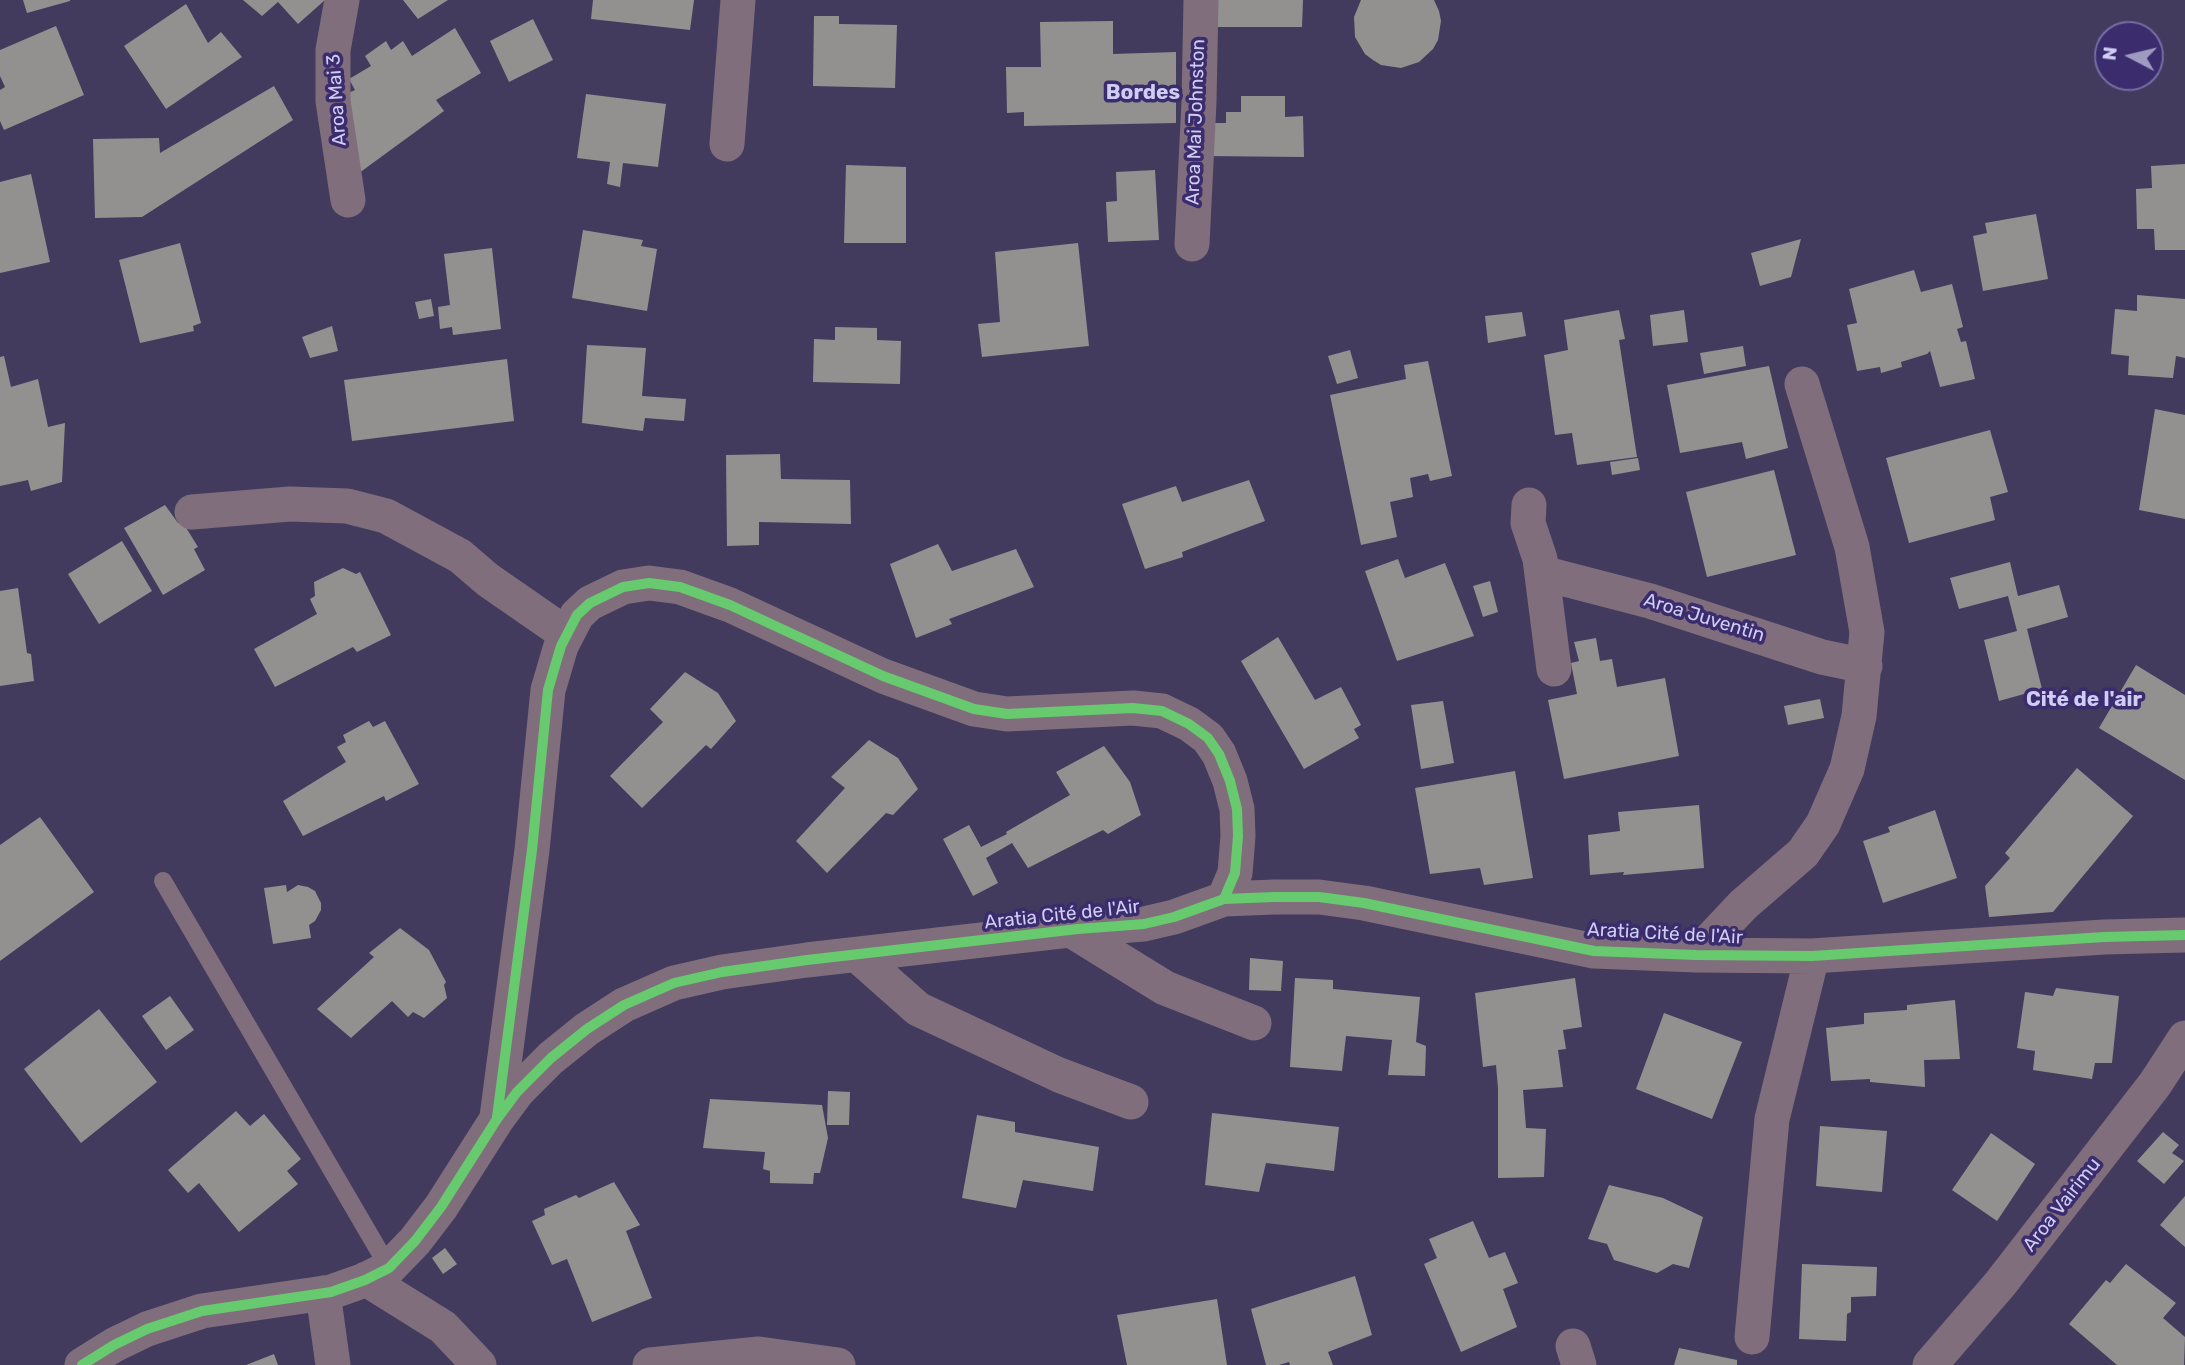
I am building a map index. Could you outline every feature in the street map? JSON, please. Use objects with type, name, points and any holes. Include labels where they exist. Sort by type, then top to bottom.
[{"type":"street","name":"Aroa Mai 3","points":[[342,0],[332,50],[333,101],[348,200]]},
{"type":"street","points":[[727,144],[738,0]]},
{"type":"street","name":"Aroa Mai Johnston","points":[[1192,244],[1201,0]]},
{"type":"street","points":[[1696,956],[1742,905],[1803,853],[1823,824],[1847,769],[1859,716],[1867,632],[1852,547],[1802,384]]},
{"type":"street","points":[[192,512],[290,504],[347,506],[387,516],[460,556],[488,580],[566,634]]},
{"type":"street","points":[[1529,505],[1528,523],[1540,559],[1554,669]]},
{"type":"street","name":"Aroa Juventin","points":[[1542,573],[1650,601],[1822,657],[1865,666]]},
{"type":"street","points":[[497,1119],[532,850],[548,691],[561,646],[577,615],[590,603],[623,587],[649,583],[680,587],[730,605],[883,676],[974,709],[1007,714],[1133,708],[1162,711],[1189,724],[1209,738],[1219,754],[1237,809],[1235,873],[1224,899]]},
{"type":"street","name":"Aratia Cité de l'Air","points":[[82,1365],[147,1329],[202,1311],[331,1293],[378,1273],[415,1241],[441,1207],[517,1092],[551,1058],[624,1005],[655,989],[674,982],[722,972],[1070,930],[1144,924],[1174,917],[1224,899],[1320,897],[1364,903],[1594,951],[1696,956],[1812,956],[2185,935]]},
{"type":"street","name":"Aratia Cité de l'Air","points":[[1070,930],[1165,988],[1254,1023]]},
{"type":"street","points":[[857,955],[918,1009],[1059,1075],[1131,1102]]},
{"type":"street","points":[[1752,1337],[1772,1119],[1812,956]]},
{"type":"street","name":"Aroa Vairimu","points":[[1930,1365],[2009,1274],[2155,1084],[2185,1038]]},
{"type":"street","points":[[378,1273],[443,1327],[479,1365]]},
{"type":"street","points":[[323,1293],[334,1365]]},
{"type":"street","points":[[650,1365],[759,1354],[838,1365]]},
{"type":"lane","points":[[163,881],[378,1273]]},
{"type":"building","points":[[23,0],[70,0],[70,1],[27,13]]},
{"type":"building","points":[[243,0],[325,0],[298,24],[278,2],[262,16]]},
{"type":"building","points":[[403,0],[448,0],[418,19]]},
{"type":"building","points":[[593,0],[694,0],[690,30],[591,19]]},
{"type":"building","points":[[1212,0],[1303,0],[1302,27],[1212,27]]},
{"type":"building","points":[[1361,0],[1434,0],[1441,21],[1438,40],[1433,49],[1419,62],[1401,68],[1381,65],[1373,60],[1365,54],[1355,37],[1354,17]]},
{"type":"building","points":[[186,4],[208,43],[221,32],[242,57],[166,109],[124,46]]},
{"type":"building","points":[[814,16],[839,16],[839,24],[897,25],[895,88],[813,86]]},
{"type":"building","points":[[533,19],[553,60],[509,82],[490,41]]},
{"type":"building","points":[[1113,21],[1113,54],[1176,52],[1176,123],[1024,126],[1024,112],[1007,113],[1006,67],[1041,67],[1040,22]]},
{"type":"building","points":[[56,26],[84,95],[4,130],[0,121],[0,90],[5,87],[0,76],[0,50]]},
{"type":"building","points":[[455,28],[481,73],[436,100],[444,111],[355,176],[342,96],[355,90],[349,79],[371,66],[365,56],[386,41],[391,50],[403,41],[412,56]]},
{"type":"building","points":[[274,86],[293,120],[142,217],[95,218],[93,139],[159,138],[160,153]]},
{"type":"building","points":[[586,94],[666,104],[658,167],[623,163],[620,187],[607,184],[610,162],[577,158]]},
{"type":"building","points":[[1241,96],[1285,96],[1285,117],[1303,116],[1304,157],[1204,156],[1205,123],[1226,123],[1226,112],[1241,112]]},
{"type":"building","points":[[2185,164],[2185,250],[2155,250],[2154,229],[2137,229],[2136,189],[2152,188],[2151,166]]},
{"type":"building","points":[[846,165],[906,167],[906,243],[844,243]]},
{"type":"building","points":[[1155,170],[1159,240],[1108,242],[1106,202],[1117,201],[1116,172]]},
{"type":"building","points":[[31,174],[50,262],[0,273],[0,182]]},
{"type":"building","points":[[2036,214],[2048,279],[1983,291],[1973,236],[1987,233],[1985,223]]},
{"type":"building","points":[[583,230],[643,240],[641,246],[657,249],[647,311],[572,298]]},
{"type":"building","points":[[1801,239],[1791,277],[1760,286],[1751,253]]},
{"type":"building","points":[[180,243],[201,323],[193,326],[194,331],[140,343],[119,260]]},
{"type":"building","points":[[1078,243],[1089,346],[982,357],[978,324],[1000,322],[995,252]]},
{"type":"building","points":[[492,248],[501,329],[453,335],[452,327],[440,329],[438,307],[450,305],[444,254]]},
{"type":"building","points":[[1914,270],[1921,292],[1952,284],[1963,327],[1957,329],[1961,342],[1966,341],[1975,379],[1940,387],[1930,351],[1901,362],[1902,367],[1881,373],[1880,367],[1857,371],[1847,325],[1857,323],[1849,289]]},
{"type":"building","points":[[2137,295],[2185,299],[2185,358],[2176,356],[2173,378],[2128,375],[2129,356],[2111,354],[2115,309],[2137,311]]},
{"type":"building","points":[[431,299],[434,316],[419,319],[415,302]]},
{"type":"building","points":[[1619,310],[1625,339],[1619,340],[1637,457],[1577,465],[1572,433],[1555,435],[1544,355],[1568,350],[1564,320]]},
{"type":"building","points":[[1684,310],[1688,342],[1653,346],[1650,315]]},
{"type":"building","points":[[1522,312],[1526,336],[1488,343],[1485,316]]},
{"type":"building","points":[[332,326],[338,351],[310,358],[302,337]]},
{"type":"building","points":[[835,327],[877,328],[877,340],[901,341],[900,384],[813,382],[814,339],[835,340]]},
{"type":"building","points":[[587,345],[646,348],[642,396],[686,399],[684,421],[645,418],[643,431],[582,423]]},
{"type":"building","points":[[1743,346],[1746,366],[1704,374],[1700,353]]},
{"type":"building","points":[[1350,350],[1358,378],[1337,384],[1328,356]]},
{"type":"building","points":[[4,356],[11,387],[38,379],[48,427],[65,423],[62,482],[31,491],[28,480],[0,486],[0,357]]},
{"type":"building","points":[[507,359],[514,421],[352,441],[344,380]]},
{"type":"building","points":[[1428,361],[1452,476],[1430,481],[1428,474],[1410,478],[1413,497],[1390,502],[1397,537],[1361,545],[1330,395],[1406,379],[1404,365]]},
{"type":"building","points":[[1769,366],[1788,448],[1746,459],[1742,442],[1680,453],[1667,385]]},
{"type":"building","points":[[2155,409],[2185,415],[2185,519],[2139,510]]},
{"type":"building","points":[[1990,430],[2008,492],[1990,497],[1995,520],[1909,543],[1886,458]]},
{"type":"building","points":[[780,454],[781,479],[850,480],[851,524],[759,522],[759,545],[727,546],[726,455]]},
{"type":"building","points":[[1638,458],[1640,470],[1612,475],[1610,462]]},
{"type":"building","points":[[1774,470],[1796,555],[1707,577],[1686,492]]},
{"type":"building","points":[[1249,480],[1265,521],[1182,552],[1183,557],[1145,569],[1122,504],[1176,486],[1182,502]]},
{"type":"building","points":[[165,505],[178,523],[182,521],[198,547],[194,549],[205,570],[163,595],[124,528]]},
{"type":"building","points":[[122,541],[152,591],[99,624],[68,574]]},
{"type":"building","points":[[938,544],[952,571],[1016,549],[1034,587],[949,619],[952,624],[916,638],[890,564]]},
{"type":"building","points":[[1398,559],[1405,578],[1445,563],[1474,636],[1397,661],[1365,571]]},
{"type":"building","points":[[2010,562],[2018,596],[2059,585],[2068,617],[2027,629],[2042,689],[1999,701],[1984,640],[2017,631],[2008,596],[1959,609],[1950,578]]},
{"type":"building","points":[[343,568],[356,574],[360,572],[391,635],[357,652],[353,647],[275,687],[254,649],[317,614],[310,599],[315,596],[314,582]]},
{"type":"building","points":[[1490,581],[1498,612],[1483,617],[1473,586]]},
{"type":"building","points":[[18,588],[27,653],[31,654],[34,681],[0,686],[0,591]]},
{"type":"building","points":[[1278,637],[1315,700],[1341,687],[1361,725],[1354,729],[1359,738],[1304,769],[1241,661]]},
{"type":"building","points":[[1596,638],[1600,661],[1612,659],[1617,687],[1665,678],[1679,756],[1564,779],[1548,700],[1577,694],[1571,663],[1579,661],[1574,642]]},
{"type":"building","points":[[2136,665],[2185,695],[2185,780],[2099,728]]},
{"type":"building","points":[[685,672],[718,693],[736,721],[711,749],[706,745],[642,808],[610,776],[663,722],[650,709]]},
{"type":"building","points":[[1820,699],[1824,718],[1788,725],[1784,706]]},
{"type":"building","points":[[1443,701],[1454,763],[1421,769],[1411,705]]},
{"type":"building","points":[[369,721],[373,727],[385,721],[419,784],[386,801],[384,796],[303,836],[283,801],[346,762],[337,747],[346,742],[343,735]]},
{"type":"building","points":[[869,740],[898,758],[918,789],[893,815],[886,813],[827,873],[796,841],[845,788],[831,777]]},
{"type":"building","points":[[1104,746],[1130,782],[1141,815],[1108,834],[1103,830],[1028,868],[1012,843],[986,858],[998,883],[973,896],[943,839],[969,825],[981,847],[1007,834],[1006,832],[1070,795],[1056,772]]},
{"type":"building","points":[[2077,768],[2133,816],[2053,912],[1989,917],[1985,886],[2010,858],[2005,853]]},
{"type":"building","points":[[1515,771],[1533,878],[1484,885],[1480,868],[1430,874],[1415,788]]},
{"type":"building","points":[[1699,805],[1704,868],[1590,875],[1588,835],[1620,831],[1618,812]]},
{"type":"building","points":[[1935,810],[1957,878],[1883,903],[1863,841],[1890,832],[1888,827]]},
{"type":"building","points":[[40,817],[94,892],[0,961],[0,845]]},
{"type":"building","points":[[286,885],[287,892],[298,885],[315,891],[321,903],[321,910],[315,921],[309,925],[311,938],[273,944],[264,888]]},
{"type":"building","points":[[400,928],[429,950],[446,982],[444,985],[447,998],[424,1018],[413,1012],[408,1017],[392,1001],[351,1038],[317,1009],[374,957],[369,953]]},
{"type":"building","points":[[1250,958],[1283,961],[1281,991],[1249,990]]},
{"type":"building","points":[[1295,978],[1333,980],[1333,989],[1420,997],[1416,1042],[1426,1046],[1425,1076],[1388,1075],[1392,1040],[1346,1036],[1342,1071],[1290,1067]]},
{"type":"building","points":[[1575,978],[1582,1027],[1563,1030],[1566,1049],[1558,1050],[1563,1087],[1523,1090],[1526,1128],[1546,1129],[1544,1177],[1498,1178],[1496,1065],[1483,1067],[1475,993]]},
{"type":"building","points":[[2056,988],[2119,996],[2112,1063],[2095,1063],[2092,1079],[2033,1070],[2035,1051],[2017,1048],[2025,992],[2053,996]]},
{"type":"building","points":[[170,996],[194,1030],[166,1050],[142,1016]]},
{"type":"building","points":[[1955,1000],[1960,1059],[1924,1060],[1925,1087],[1870,1082],[1870,1079],[1831,1081],[1826,1028],[1864,1024],[1864,1013],[1907,1010],[1907,1005]]},
{"type":"building","points":[[99,1009],[157,1082],[81,1143],[24,1069]]},
{"type":"building","points":[[1664,1013],[1742,1042],[1712,1119],[1636,1089]]},
{"type":"building","points":[[828,1091],[850,1092],[849,1125],[827,1125]]},
{"type":"building","points":[[710,1099],[822,1105],[828,1138],[820,1173],[814,1173],[813,1184],[770,1183],[770,1171],[763,1169],[765,1152],[703,1148]]},
{"type":"building","points":[[236,1111],[250,1126],[264,1114],[301,1159],[287,1171],[298,1184],[239,1232],[199,1183],[188,1193],[168,1170]]},
{"type":"building","points":[[1212,1113],[1339,1127],[1334,1171],[1266,1163],[1259,1192],[1205,1185]]},
{"type":"building","points":[[977,1115],[1015,1122],[1015,1132],[1099,1147],[1093,1191],[1023,1180],[1016,1208],[962,1198]]},
{"type":"building","points":[[1820,1126],[1887,1131],[1882,1192],[1816,1186]]},
{"type":"building","points":[[2163,1132],[2179,1145],[2172,1153],[2184,1161],[2164,1184],[2137,1161]]},
{"type":"building","points":[[1991,1133],[2035,1164],[1997,1221],[1952,1190]]},
{"type":"building","points":[[614,1182],[640,1225],[626,1231],[652,1298],[592,1322],[567,1259],[552,1265],[532,1221],[545,1215],[544,1209],[576,1195],[579,1198]]},
{"type":"building","points":[[1609,1185],[1663,1198],[1703,1217],[1689,1268],[1673,1264],[1657,1273],[1614,1260],[1607,1244],[1588,1239]]},
{"type":"building","points":[[2185,1196],[2185,1247],[2160,1225]]},
{"type":"building","points":[[1473,1221],[1489,1258],[1505,1252],[1518,1283],[1503,1289],[1517,1327],[1461,1352],[1424,1264],[1437,1258],[1429,1239]]},
{"type":"building","points":[[445,1248],[457,1264],[443,1274],[432,1258]]},
{"type":"building","points":[[1802,1264],[1877,1267],[1876,1296],[1851,1297],[1846,1341],[1799,1339]]},
{"type":"building","points":[[2126,1264],[2176,1303],[2163,1318],[2185,1337],[2184,1365],[2117,1365],[2069,1324],[2106,1280],[2110,1283]]},
{"type":"building","points":[[1355,1276],[1372,1335],[1328,1352],[1333,1365],[1290,1365],[1289,1362],[1266,1365],[1251,1309]]},
{"type":"building","points":[[1217,1299],[1227,1365],[1127,1365],[1117,1315]]},
{"type":"building","points":[[1679,1348],[1737,1360],[1737,1365],[1674,1365]]},
{"type":"building","points":[[274,1354],[278,1365],[246,1365]]},
{"type":"cycle path","points":[[497,1117],[532,850],[548,690],[561,646],[577,615],[590,603],[623,587],[649,583],[680,587],[730,605],[883,676],[974,709],[1007,714],[1133,708],[1162,711],[1189,724],[1208,738],[1219,754],[1237,809],[1235,873],[1224,899]]},
{"type":"cycle path","points":[[82,1365],[147,1329],[202,1311],[331,1292],[389,1268],[415,1241],[441,1207],[517,1092],[551,1058],[587,1029],[624,1005],[674,983],[722,972],[1078,929],[1144,924],[1174,917],[1224,899],[1274,897],[1319,897],[1364,903],[1594,951],[1812,956],[2104,937],[2185,935]]},
{"type":"district","name":"Bordes","points":[[1143,93]]},
{"type":"district","name":"Cité de l'air","points":[[2084,700]]}]
